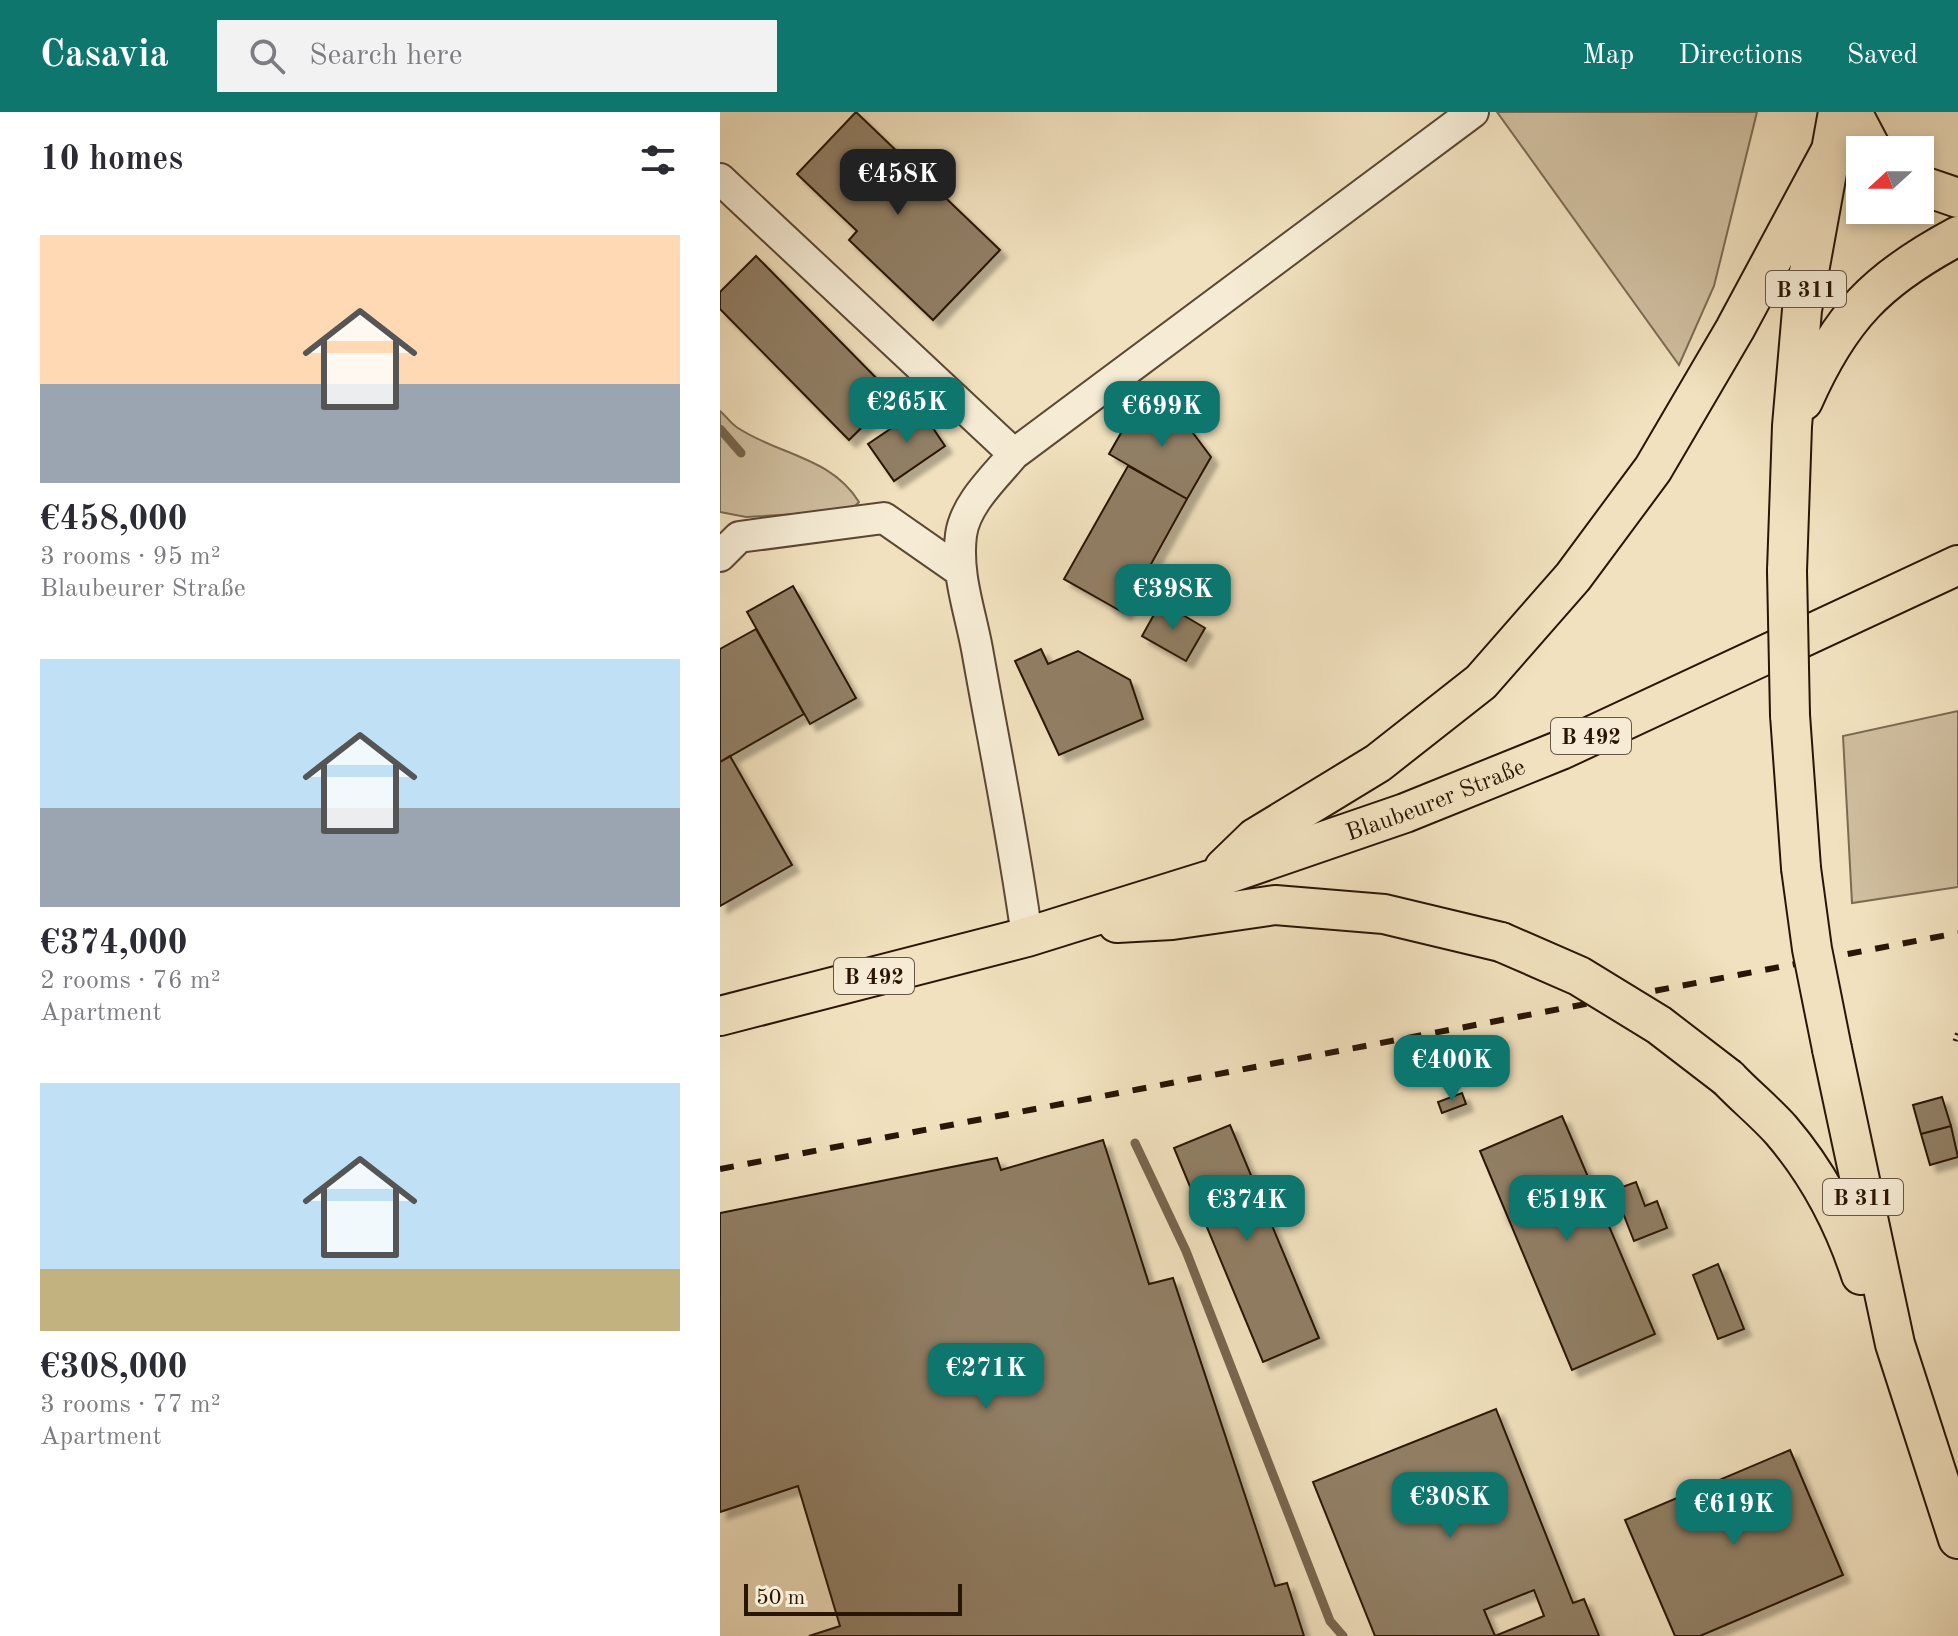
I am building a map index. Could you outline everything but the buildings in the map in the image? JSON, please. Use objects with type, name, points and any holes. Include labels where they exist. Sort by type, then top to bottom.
[{"type":"main road","name":"B 311","points":[[1838,112],[1802,310],[1792,426],[1787,571],[1790,715],[1801,868],[1812,949],[1895,1344],[1958,1539]]},
{"type":"main road","points":[[1852,112],[1865,136]]},
{"type":"main road","points":[[1213,879],[1255,838],[1378,763],[1481,682],[1573,577],[1653,469],[1735,329],[1829,154]]},
{"type":"main road","points":[[1934,190],[1958,198]]},
{"type":"main road","points":[[1792,426],[1816,372],[1847,320],[1886,280],[1958,236]]},
{"type":"main road","name":"Blaubeurer Straße","points":[[720,1016],[1027,937],[1213,879],[1405,813],[1561,750],[1958,565]]},
{"type":"main road","points":[[1066,925],[1172,920],[1275,905],[1384,914],[1501,942],[1579,976],[1659,1025],[1728,1078],[1781,1131],[1824,1190],[1851,1245],[1880,1330],[1895,1344]]},
{"type":"street","points":[[1027,937],[1017,867],[960,571],[961,532],[977,498],[1014,454],[1473,112]]},
{"type":"street","points":[[720,179],[1014,454]]},
{"type":"street","points":[[726,542],[884,518],[960,571]]},
{"type":"path","points":[[1955,1041],[1958,1032]]},
{"type":"shaded area","points":[[1497,112],[1757,112],[1714,286],[1679,365]]},
{"type":"shaded area","points":[[720,411],[735,426],[754,437],[834,475],[859,502],[850,511],[746,517],[720,512]]},
{"type":"shaded area","points":[[1958,711],[1958,887],[1852,903],[1843,736]]},
{"type":"waterway","points":[[720,429],[741,453]]},
{"type":"waterway","points":[[1135,1143],[1186,1251],[1330,1621],[1343,1636]]},
{"type":"railway","points":[[720,1169],[1958,933]]}]
